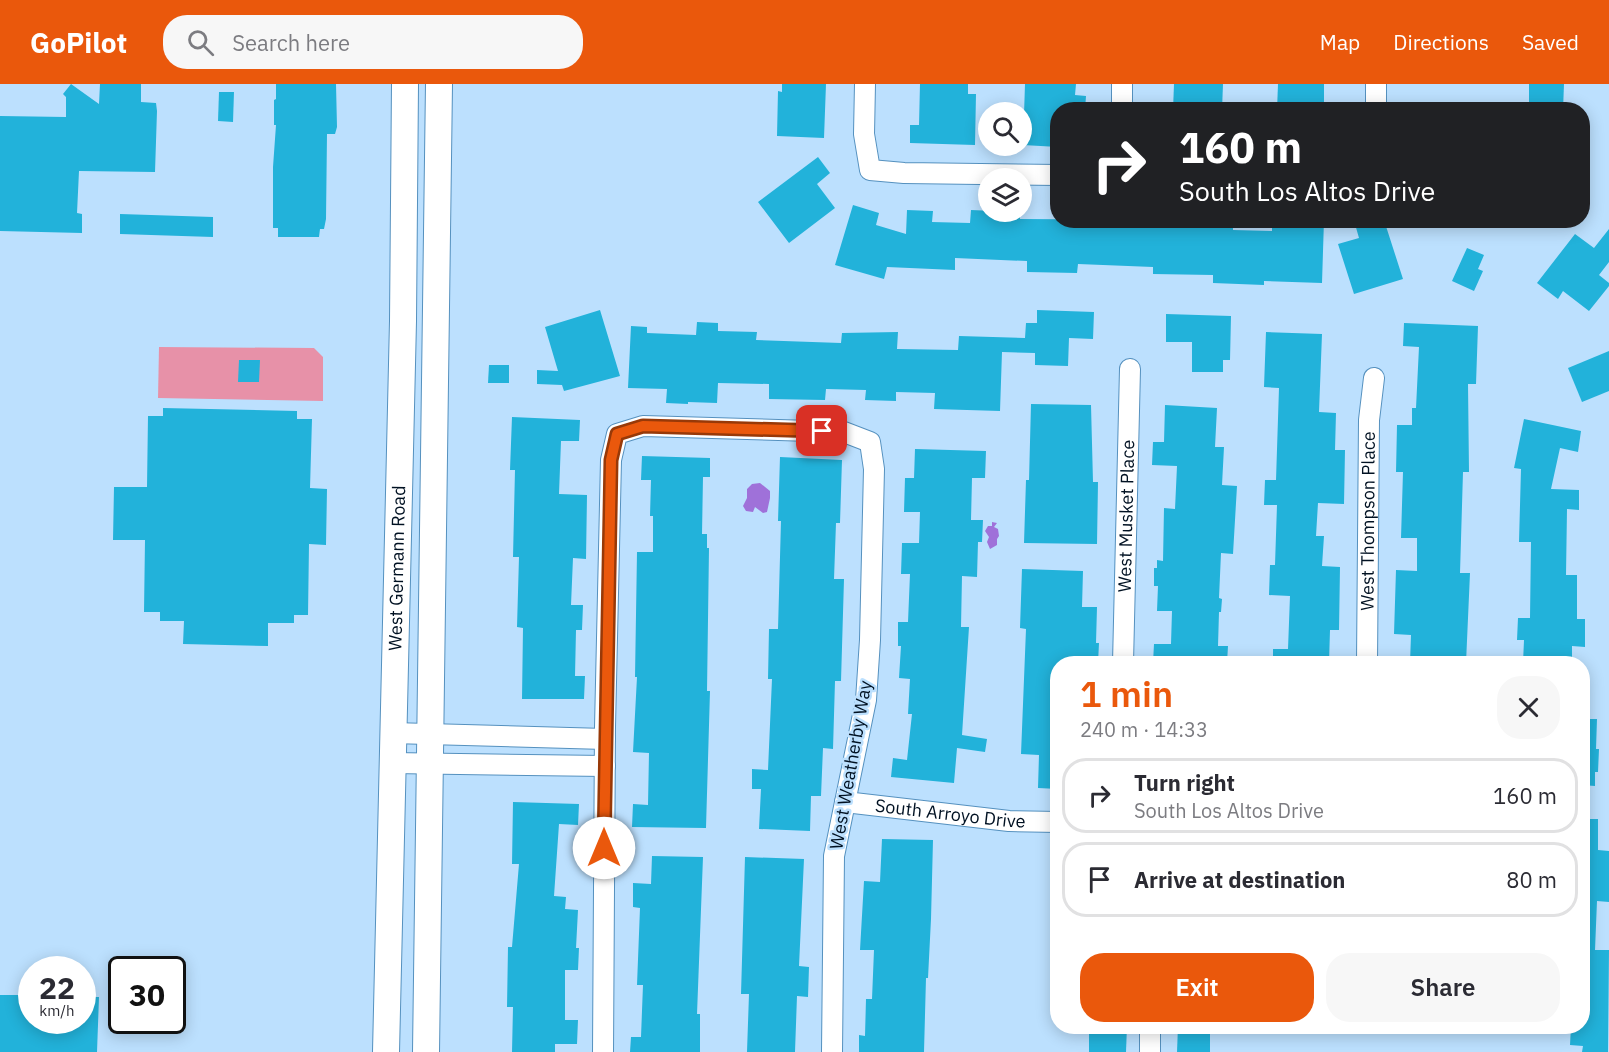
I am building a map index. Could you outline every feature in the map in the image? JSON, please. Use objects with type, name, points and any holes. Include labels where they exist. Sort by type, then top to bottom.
[{"type":"main road","name":"West Germann Road","points":[[386,1052],[403,321],[405,84]]},
{"type":"main road","name":"West Germann Road","points":[[426,1052],[439,84]]},
{"type":"street","points":[[865,84],[864,134],[870,170],[904,173],[1050,175]]},
{"type":"street","points":[[1122,84],[1122,102]]},
{"type":"street","points":[[1376,84],[1376,102]]},
{"type":"street","name":"West Musket Place","points":[[1123,656],[1130,369]]},
{"type":"street","name":"West Thompson Place","points":[[1366,656],[1369,420],[1374,378]]},
{"type":"street","name":"West Weatherby Way","points":[[605,739],[611,460],[617,434],[643,426],[844,432],[870,442],[874,469],[870,640],[866,700],[834,856],[831,1052]]},
{"type":"street","points":[[392,733],[605,739],[603,1052]]},
{"type":"street","points":[[392,763],[605,766]]},
{"type":"street","name":"South Arroyo Drive","points":[[845,802],[1009,821],[1050,822]]},
{"type":"street","points":[[1150,1034],[1150,1052]]},
{"type":"shaded area","points":[[159,347],[314,348],[323,357],[323,401],[158,398]]},
{"type":"shaded area","points":[[760,483],[770,491],[767,512],[763,513],[755,507],[753,512],[746,511],[743,506],[747,498],[747,489],[752,484]]},
{"type":"shaded area","points":[[992,522],[997,523],[994,527],[998,529],[999,536],[997,545],[990,549],[987,542],[989,537],[985,531],[988,526],[992,526]]},
{"type":"building","points":[[71,84],[99,104],[100,84],[141,84],[141,102],[156,103],[155,172],[79,171],[77,213],[82,214],[82,233],[0,231],[0,116],[66,117],[66,97],[63,94]]},
{"type":"building","points":[[276,84],[336,84],[337,127],[335,134],[327,134],[326,219],[324,229],[320,229],[319,237],[278,237],[278,228],[273,228]]},
{"type":"building","points":[[782,84],[826,84],[824,138],[777,136],[778,91],[782,92]]},
{"type":"building","points":[[920,84],[968,84],[968,94],[976,94],[975,145],[910,143],[910,125],[919,125]]},
{"type":"building","points":[[1025,84],[1076,84],[1075,95],[1086,96],[1086,102],[1050,102],[1050,147],[1032,146],[1032,102],[1024,102]]},
{"type":"building","points":[[1174,84],[1223,84],[1222,102],[1173,102]]},
{"type":"building","points":[[1278,84],[1324,84],[1324,102],[1277,102]]},
{"type":"building","points":[[1529,84],[1564,84],[1563,102],[1529,102]]},
{"type":"building","points":[[219,92],[234,92],[233,122],[218,121]]},
{"type":"building","points":[[818,157],[830,173],[817,184],[835,208],[789,243],[758,202]]},
{"type":"building","points":[[853,205],[879,213],[876,225],[906,234],[907,210],[933,211],[932,222],[970,223],[971,210],[978,210],[978,222],[1032,222],[1032,219],[1050,219],[1050,228],[1233,228],[1233,230],[1272,231],[1272,228],[1324,228],[1322,283],[1264,281],[1264,285],[1213,283],[1213,275],[1153,274],[1153,267],[1078,264],[1077,273],[1027,272],[1027,261],[955,258],[955,270],[887,267],[884,279],[835,265]]},
{"type":"building","points":[[120,214],[213,217],[213,237],[120,234]]},
{"type":"building","points":[[1356,228],[1387,228],[1403,279],[1354,294],[1338,244],[1359,238]]},
{"type":"building","points":[[1609,229],[1609,262],[1599,275],[1609,283],[1609,286],[1589,311],[1563,291],[1558,299],[1537,283],[1575,234],[1594,248]]},
{"type":"building","points":[[1467,248],[1484,255],[1478,269],[1483,271],[1474,291],[1452,281]]},
{"type":"building","points":[[600,310],[620,376],[564,391],[562,385],[537,384],[537,370],[558,371],[545,327]]},
{"type":"building","points":[[1037,310],[1094,312],[1093,339],[1069,338],[1068,366],[1035,365],[1035,353],[1002,352],[1000,411],[934,409],[935,393],[896,392],[896,401],[865,400],[866,390],[826,389],[825,400],[769,399],[769,384],[718,383],[717,403],[688,402],[688,404],[666,403],[667,389],[628,388],[631,326],[647,327],[647,333],[696,335],[697,322],[718,323],[718,331],[757,332],[756,340],[841,343],[842,333],[898,332],[897,349],[958,350],[959,336],[1025,338],[1026,323],[1037,323]]},
{"type":"building","points":[[1166,314],[1231,316],[1230,360],[1223,360],[1223,372],[1192,372],[1192,342],[1166,342]]},
{"type":"building","points":[[1404,323],[1478,326],[1476,384],[1468,384],[1469,472],[1463,472],[1460,573],[1470,573],[1466,656],[1410,656],[1411,635],[1394,634],[1396,570],[1417,571],[1417,538],[1401,538],[1403,472],[1396,472],[1397,425],[1412,425],[1412,408],[1416,408],[1419,347],[1403,346]]},
{"type":"building","points":[[1266,332],[1322,334],[1319,412],[1336,413],[1335,450],[1345,450],[1344,504],[1318,503],[1316,536],[1324,536],[1322,566],[1340,567],[1339,630],[1330,630],[1329,656],[1273,656],[1273,649],[1288,649],[1290,596],[1269,595],[1270,565],[1275,565],[1277,505],[1264,505],[1265,480],[1276,480],[1279,388],[1264,387]]},
{"type":"building","points":[[1609,351],[1609,391],[1582,402],[1568,368]]},
{"type":"building","points":[[239,360],[260,360],[259,382],[238,382]]},
{"type":"building","points":[[489,365],[509,365],[509,383],[488,383]]},
{"type":"building","points":[[1031,404],[1091,405],[1093,482],[1098,482],[1097,544],[1024,543],[1026,480],[1029,480]]},
{"type":"building","points":[[1165,405],[1217,408],[1215,447],[1224,447],[1222,485],[1237,486],[1233,554],[1221,553],[1219,598],[1222,599],[1221,612],[1219,612],[1218,646],[1228,646],[1227,656],[1153,656],[1154,644],[1171,644],[1172,611],[1157,611],[1158,586],[1154,586],[1154,568],[1157,568],[1157,560],[1163,561],[1164,508],[1175,509],[1177,466],[1152,465],[1153,442],[1164,442]]},
{"type":"building","points":[[163,408],[297,411],[297,419],[312,419],[310,488],[327,489],[326,545],[309,544],[308,615],[294,615],[294,623],[268,623],[268,646],[183,644],[184,621],[160,621],[160,612],[144,612],[145,540],[113,540],[114,487],[147,487],[148,416],[163,416]]},
{"type":"building","points":[[512,417],[580,420],[579,441],[561,441],[559,494],[587,495],[586,559],[573,558],[571,605],[583,605],[582,630],[576,630],[575,676],[585,676],[584,699],[522,699],[523,628],[517,627],[519,557],[513,557],[515,470],[510,470]]},
{"type":"building","points":[[1524,419],[1581,431],[1578,452],[1560,448],[1551,489],[1579,490],[1579,510],[1567,509],[1566,575],[1577,575],[1577,619],[1585,619],[1585,647],[1572,646],[1572,656],[1523,656],[1524,640],[1517,640],[1518,618],[1530,618],[1531,542],[1519,542],[1521,469],[1514,468]]},
{"type":"building","points":[[915,449],[986,451],[985,478],[972,478],[971,520],[983,520],[982,542],[978,542],[977,577],[962,576],[961,627],[969,627],[962,735],[987,739],[985,752],[957,748],[954,783],[891,777],[893,758],[907,760],[912,714],[908,714],[910,679],[899,678],[901,646],[898,646],[898,622],[908,622],[910,574],[901,574],[902,543],[919,543],[920,512],[904,512],[905,478],[914,478]]},
{"type":"building","points":[[642,456],[710,458],[710,477],[703,477],[702,534],[707,534],[707,548],[709,548],[707,691],[710,691],[706,828],[632,827],[633,804],[648,805],[649,753],[633,752],[637,677],[635,677],[637,552],[653,552],[653,516],[650,516],[651,480],[641,480]]},
{"type":"building","points":[[780,457],[842,460],[840,523],[836,523],[834,579],[844,579],[841,681],[835,681],[833,749],[823,748],[821,796],[811,796],[810,831],[759,829],[761,789],[752,789],[752,769],[768,770],[772,679],[768,679],[769,629],[778,629]]},
{"type":"building","points":[[1022,569],[1083,571],[1082,607],[1097,607],[1096,643],[1099,643],[1098,656],[1050,656],[1050,789],[1038,788],[1039,755],[1021,754],[1026,629],[1020,628]]},
{"type":"building","points":[[1590,719],[1597,719],[1596,749],[1599,749],[1595,786],[1590,786]]},
{"type":"building","points":[[513,802],[579,804],[578,825],[559,824],[554,896],[566,897],[565,909],[578,910],[576,948],[579,948],[578,970],[565,970],[565,1020],[578,1020],[577,1044],[555,1044],[555,1052],[512,1052],[513,1007],[507,1007],[508,947],[512,947],[519,864],[512,864]]},
{"type":"building","points":[[1590,819],[1598,819],[1598,850],[1609,851],[1609,902],[1597,901],[1595,950],[1609,950],[1608,1052],[1582,1052],[1583,1046],[1570,1045],[1571,1034],[1590,1034]]},
{"type":"building","points":[[882,839],[933,840],[924,1052],[859,1052],[859,1035],[865,1036],[866,999],[872,999],[874,950],[860,950],[864,881],[880,882]]},
{"type":"building","points":[[652,856],[703,857],[697,1014],[700,1014],[700,1052],[630,1052],[631,1037],[641,1037],[643,985],[637,985],[640,908],[633,907],[633,883],[651,884]]},
{"type":"building","points":[[745,857],[804,859],[799,966],[809,967],[808,997],[797,996],[795,1052],[747,1052],[749,994],[741,994]]},
{"type":"building","points":[[0,995],[18,995],[18,1034],[96,1034],[96,997],[99,997],[97,1052],[0,1052]]},
{"type":"building","points":[[1089,1034],[1127,1034],[1126,1052],[1089,1052]]},
{"type":"building","points":[[1178,1034],[1210,1034],[1210,1052],[1177,1052]]},
{"type":"route","points":[[604,848],[611,460],[617,434],[643,426],[822,431]]}]
